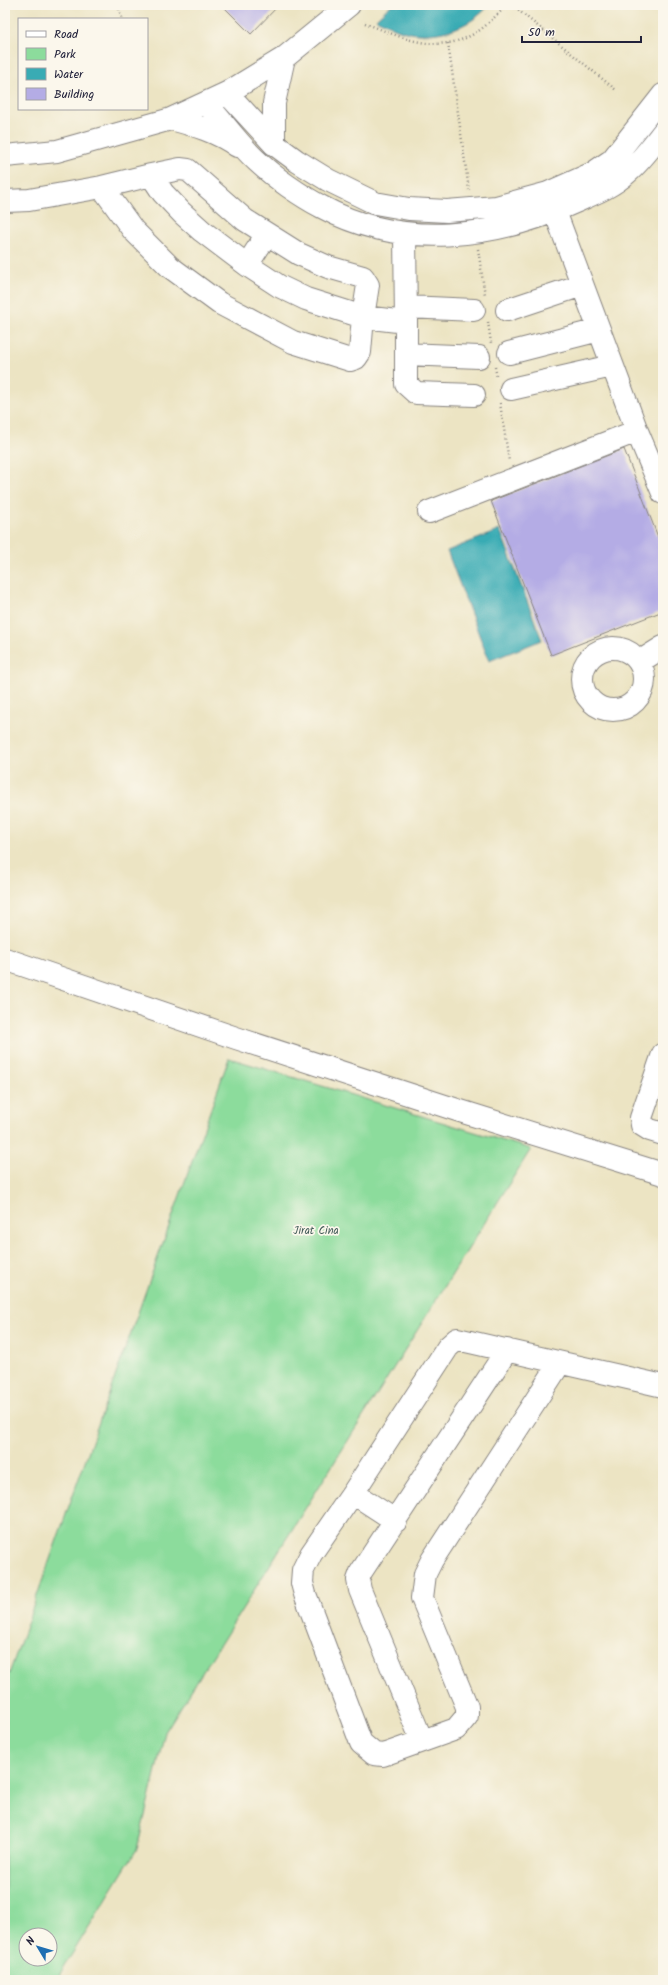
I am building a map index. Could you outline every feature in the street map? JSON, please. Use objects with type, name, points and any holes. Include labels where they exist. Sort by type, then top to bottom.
[{"type":"street","points":[[5,156],[58,150],[171,119],[228,93],[284,58],[349,5]]},
{"type":"street","points":[[274,144],[274,103],[284,58]]},
{"type":"street","points":[[228,93],[274,144],[296,161],[328,180],[375,203],[409,209],[447,211],[472,210],[551,202],[609,187],[627,174],[643,158],[663,132]]},
{"type":"street","points":[[171,119],[197,126],[229,140],[321,207],[346,219],[375,228],[405,234],[476,234],[518,224],[612,160],[663,95]]},
{"type":"street","points":[[206,102],[257,161]]},
{"type":"street","points":[[5,201],[29,200],[102,187],[180,169],[188,170],[245,220],[299,254],[328,267],[363,277],[368,286],[363,317],[360,352],[356,358],[350,360],[293,342],[261,327],[218,303],[170,267],[133,230],[102,187]]},
{"type":"street","points":[[151,175],[182,214],[247,265],[279,286],[306,299],[363,317],[489,310],[582,285]]},
{"type":"street","points":[[551,202],[637,431],[663,493]]},
{"type":"street","points":[[247,265],[267,234]]},
{"type":"street","points":[[405,234],[406,384],[416,393],[474,395]]},
{"type":"street","points":[[406,354],[494,356],[599,330]]},
{"type":"street","points":[[502,388],[612,366]]},
{"type":"street","points":[[429,512],[637,431]]},
{"type":"street","points":[[639,662],[663,647]]},
{"type":"street","points":[[5,959],[229,1036],[457,1110],[663,1174]]},
{"type":"street","points":[[663,1054],[641,1118],[642,1125],[650,1130],[663,1134]]},
{"type":"street","points":[[560,1363],[440,1547],[425,1574],[422,1598],[467,1707],[467,1716],[456,1729],[383,1755],[374,1754],[361,1743],[305,1594],[302,1582],[303,1570],[311,1554],[452,1342],[457,1339],[663,1386]]},
{"type":"street","points":[[422,1741],[360,1590],[358,1580],[361,1572],[396,1521],[506,1350]]},
{"type":"street","points":[[353,1493],[396,1521]]},
{"type":"path","points":[[118,5],[122,18]]},
{"type":"path","points":[[365,23],[401,37],[427,44],[448,43],[477,32],[508,5]]},
{"type":"path","points":[[512,5],[616,90]]},
{"type":"path","points":[[448,43],[472,210]]},
{"type":"path","points":[[476,234],[489,310],[494,356],[502,388],[511,480]]},
{"type":"green space","name":"Jirat Cina","points":[[229,1058],[531,1149],[165,1732],[137,1849],[56,1980],[5,1980],[5,1674],[9,1674]]},
{"type":"water","points":[[391,5],[489,5],[481,13],[461,26],[437,33],[425,34],[402,31],[376,19]]},
{"type":"water","points":[[500,530],[542,640],[489,661],[447,551]]},
{"type":"building","points":[[222,5],[279,5],[251,34]]},
{"type":"building","points":[[624,449],[663,550],[663,611],[551,655],[491,501]]}]
